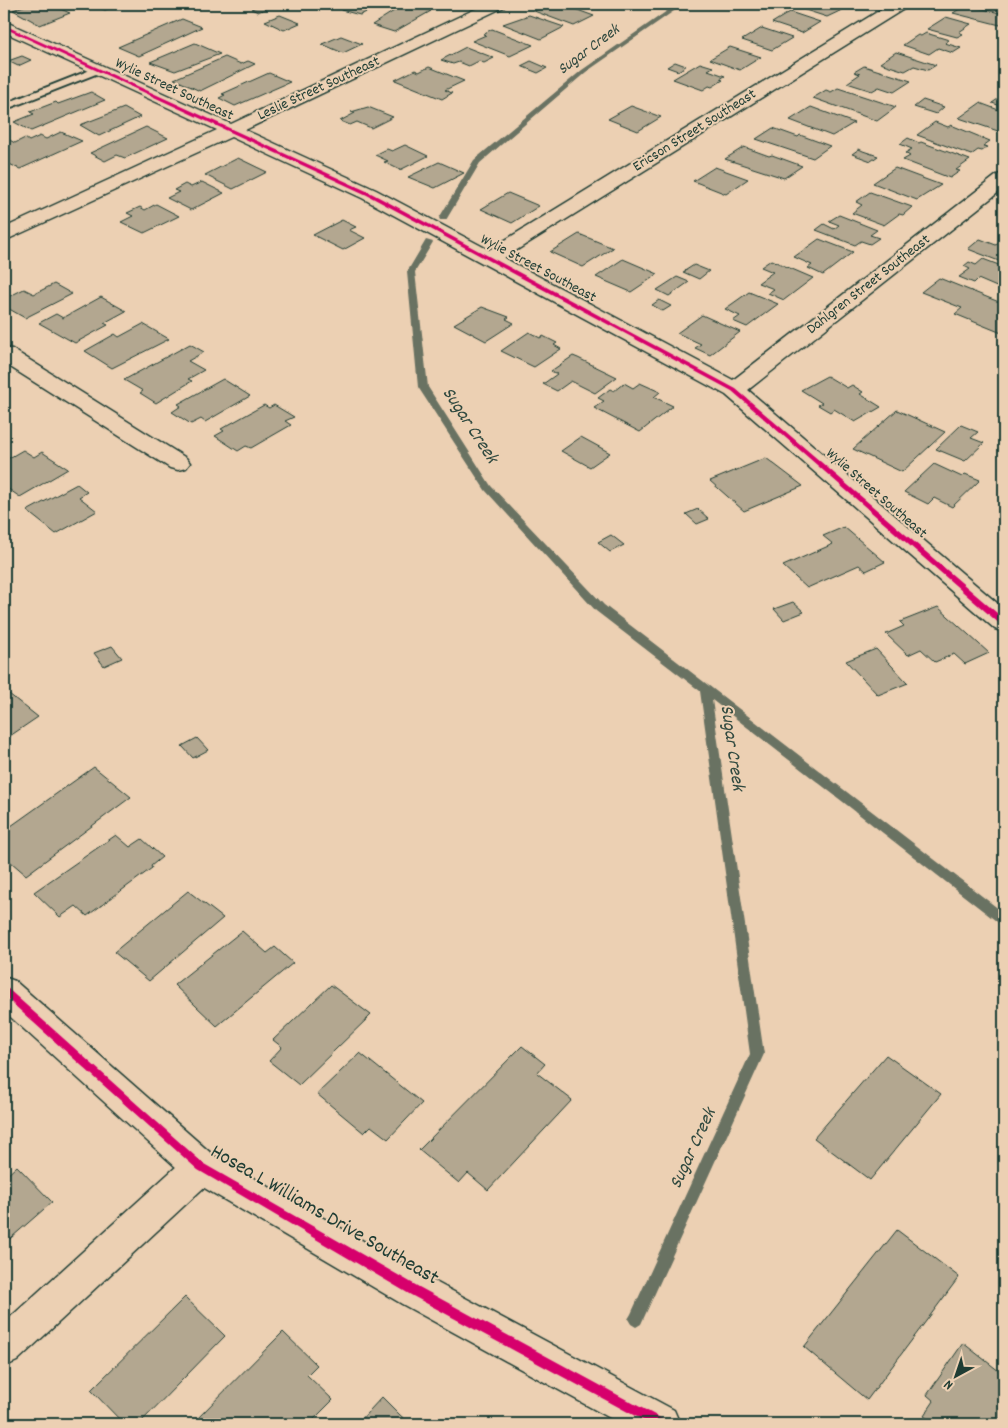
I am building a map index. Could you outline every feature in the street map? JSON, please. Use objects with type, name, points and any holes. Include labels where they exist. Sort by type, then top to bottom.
[{"type":"street","name":"Ericson Street Southeast","points":[[490,258],[901,4]]},
{"type":"street","name":"Leslie Street Southeast","points":[[4,235],[230,131],[489,5]]},
{"type":"street","name":"Wylie Street Southeast","points":[[4,26],[370,194],[734,390],[1004,623]]},
{"type":"street","name":"Dahlgren Street Southeast","points":[[734,390],[1004,179]]},
{"type":"street","points":[[4,354],[178,463]]},
{"type":"street","name":"Hosea L Williams Drive Southeast","points":[[4,991],[201,1167],[415,1291],[660,1424]]},
{"type":"street","points":[[4,1348],[201,1167]]},
{"type":"lane","points":[[4,107],[98,70]]},
{"type":"building","points":[[29,4],[49,4],[70,13],[40,25],[13,10]]},
{"type":"building","points":[[72,4],[120,4],[105,10],[93,5],[83,8]]},
{"type":"building","points":[[263,4],[272,6],[258,12],[251,9]]},
{"type":"building","points":[[352,4],[384,4],[360,15],[341,10]]},
{"type":"building","points":[[405,4],[431,11],[394,32],[372,25]]},
{"type":"building","points":[[550,4],[561,4],[594,16],[574,26],[534,11]]},
{"type":"building","points":[[586,4],[615,4],[599,9]]},
{"type":"building","points":[[805,4],[839,4],[845,6],[841,9],[844,9],[827,17],[799,8]]},
{"type":"building","points":[[966,5],[1004,14],[1004,26],[953,13]]},
{"type":"building","points":[[790,12],[820,22],[802,33],[772,23]]},
{"type":"building","points":[[280,15],[300,23],[284,30],[265,21]]},
{"type":"building","points":[[529,15],[564,27],[541,39],[503,24]]},
{"type":"building","points":[[946,17],[971,24],[959,32],[963,34],[957,37],[927,29]]},
{"type":"building","points":[[182,19],[202,27],[139,56],[118,47]]},
{"type":"building","points":[[762,28],[792,38],[772,50],[742,40]]},
{"type":"building","points":[[492,29],[533,45],[510,56],[472,41],[486,35],[483,34]]},
{"type":"building","points":[[926,33],[949,40],[945,43],[961,48],[953,53],[938,48],[929,54],[903,45],[918,35],[921,36]]},
{"type":"building","points":[[341,36],[362,44],[343,53],[322,44]]},
{"type":"building","points":[[195,43],[220,54],[175,71],[150,62]]},
{"type":"building","points":[[466,47],[494,58],[484,63],[479,61],[469,66],[459,62],[453,64],[441,60]]},
{"type":"building","points":[[730,47],[761,57],[740,70],[710,59]]},
{"type":"building","points":[[896,52],[936,65],[928,70],[914,66],[905,71],[880,63]]},
{"type":"building","points":[[22,56],[31,60],[18,66],[8,61]]},
{"type":"building","points":[[225,57],[241,64],[248,61],[255,64],[200,91],[174,79]]},
{"type":"building","points":[[531,61],[547,68],[538,73],[521,66]]},
{"type":"building","points":[[675,62],[686,66],[678,71],[667,67]]},
{"type":"building","points":[[700,63],[713,67],[708,70],[725,76],[720,79],[723,80],[703,90],[673,79]]},
{"type":"building","points":[[864,66],[911,81],[894,92],[879,87],[872,91],[847,83],[860,74],[854,72]]},
{"type":"building","points":[[429,67],[464,81],[445,90],[452,93],[442,99],[395,80],[415,70],[419,72]]},
{"type":"building","points":[[269,73],[290,82],[235,106],[219,98],[225,95],[222,94]]},
{"type":"building","points":[[838,88],[896,107],[877,121],[813,98],[826,90],[831,92]]},
{"type":"building","points":[[91,92],[105,100],[31,131],[14,122],[34,114],[30,112]]},
{"type":"building","points":[[1001,97],[1004,98],[1004,107],[992,103]]},
{"type":"building","points":[[923,100],[944,107],[936,114],[914,107]]},
{"type":"building","points":[[980,103],[1004,112],[1004,133],[959,118]]},
{"type":"building","points":[[631,106],[661,117],[638,131],[608,119]]},
{"type":"building","points":[[368,107],[393,117],[371,128],[357,122],[350,125],[340,121],[355,113],[351,112]]},
{"type":"building","points":[[811,107],[854,123],[832,136],[790,120]]},
{"type":"building","points":[[124,108],[140,117],[99,136],[80,125]]},
{"type":"building","points":[[935,122],[948,127],[951,125],[990,141],[983,146],[988,147],[982,151],[978,150],[971,155],[917,135]]},
{"type":"building","points":[[146,127],[168,138],[125,158],[117,155],[105,161],[90,153]]},
{"type":"building","points":[[773,128],[830,146],[813,158],[756,139]]},
{"type":"building","points":[[61,132],[82,141],[20,169],[7,163],[4,164],[4,137],[15,143],[25,138],[29,141],[40,136],[46,139]]},
{"type":"building","points":[[908,138],[970,160],[956,170],[960,171],[950,178],[903,160],[910,156],[905,153],[912,149],[900,144]]},
{"type":"building","points":[[405,145],[428,156],[400,170],[384,162],[388,161],[375,155],[387,149],[392,151]]},
{"type":"building","points":[[744,147],[802,166],[784,178],[725,159]]},
{"type":"building","points":[[859,149],[878,156],[871,161],[852,154]]},
{"type":"building","points":[[238,158],[267,172],[233,189],[205,175]]},
{"type":"building","points":[[439,162],[464,173],[435,188],[408,177]]},
{"type":"building","points":[[715,167],[748,179],[726,194],[693,181]]},
{"type":"building","points":[[895,168],[941,185],[917,200],[873,183]]},
{"type":"building","points":[[202,182],[224,193],[191,210],[167,198],[179,192],[174,190],[185,184],[191,187]]},
{"type":"building","points":[[870,192],[912,207],[903,215],[899,214],[884,225],[852,213],[862,205],[856,202]]},
{"type":"building","points":[[508,193],[539,206],[512,223],[481,209]]},
{"type":"building","points":[[156,204],[179,216],[144,233],[121,222],[133,216],[127,213],[140,207],[145,210]]},
{"type":"building","points":[[839,215],[877,230],[870,235],[879,238],[870,244],[861,241],[855,245],[816,230],[824,224],[834,229],[839,225],[829,221]]},
{"type":"building","points":[[342,220],[356,227],[349,230],[365,238],[343,250],[313,235]]},
{"type":"building","points":[[579,234],[613,248],[583,267],[550,252]]},
{"type":"building","points":[[819,239],[853,252],[823,275],[808,268],[812,265],[794,257]]},
{"type":"building","points":[[980,239],[996,245],[1004,239],[1004,263],[968,249]]},
{"type":"building","points":[[623,259],[658,274],[631,292],[596,277]]},
{"type":"building","points":[[983,259],[1004,267],[1004,283],[999,288],[978,279],[974,283],[959,277],[970,269],[964,266],[969,262],[976,265]]},
{"type":"building","points":[[771,260],[813,278],[784,300],[768,293],[774,289],[758,283],[773,272],[761,267]]},
{"type":"building","points":[[694,265],[709,271],[699,279],[683,272]]},
{"type":"building","points":[[677,277],[689,282],[669,296],[657,290]]},
{"type":"building","points":[[939,278],[1004,304],[1004,334],[955,314],[962,308],[921,292]]},
{"type":"building","points":[[54,284],[72,294],[25,318],[4,306],[4,299],[24,289],[34,294]]},
{"type":"building","points":[[749,292],[778,304],[747,327],[733,321],[740,316],[725,309]]},
{"type":"building","points":[[101,297],[126,311],[104,323],[108,325],[75,343],[39,323],[56,314],[63,318]]},
{"type":"building","points":[[659,300],[671,306],[663,311],[652,305]]},
{"type":"building","points":[[482,307],[509,317],[506,319],[514,323],[486,341],[454,324]]},
{"type":"building","points":[[702,315],[740,332],[710,355],[695,348],[701,344],[677,333]]},
{"type":"building","points":[[143,324],[169,339],[112,368],[85,351],[115,334],[119,337]]},
{"type":"building","points":[[529,332],[540,338],[543,336],[557,343],[554,345],[561,349],[534,367],[501,351]]},
{"type":"building","points":[[190,344],[204,352],[188,361],[204,370],[188,379],[192,381],[156,403],[140,393],[143,391],[124,380]]},
{"type":"building","points":[[573,356],[617,377],[595,393],[571,381],[557,391],[543,384],[557,374],[551,371]]},
{"type":"building","points":[[827,376],[847,388],[852,385],[863,392],[860,394],[881,407],[855,422],[834,409],[830,412],[818,405],[822,403],[801,390]]},
{"type":"building","points":[[223,379],[250,396],[205,422],[201,419],[191,424],[172,412],[181,406],[178,404]]},
{"type":"building","points":[[624,383],[633,388],[640,383],[660,392],[654,397],[673,406],[640,432],[594,408],[604,401],[598,398],[610,389],[614,391]]},
{"type":"building","points":[[264,405],[269,408],[274,405],[294,417],[285,421],[291,425],[251,448],[246,446],[238,451],[215,436],[224,431],[221,429]]},
{"type":"building","points":[[897,410],[945,432],[902,472],[853,449]]},
{"type":"building","points":[[961,425],[978,432],[971,438],[984,443],[965,461],[936,449]]},
{"type":"building","points":[[581,437],[610,453],[590,467],[561,451]]},
{"type":"building","points":[[23,450],[34,457],[42,452],[68,469],[20,497],[4,486],[4,461]]},
{"type":"building","points":[[766,458],[803,486],[744,511],[710,481]]},
{"type":"building","points":[[934,464],[962,477],[965,474],[980,480],[952,507],[934,498],[928,504],[904,492]]},
{"type":"building","points":[[77,484],[87,492],[79,497],[97,511],[56,534],[27,511]]},
{"type":"building","points":[[698,509],[709,519],[697,524],[686,514]]},
{"type":"building","points":[[844,527],[885,562],[866,571],[859,565],[807,588],[783,566],[833,544],[823,536]]},
{"type":"building","points":[[611,535],[624,545],[610,552],[598,542]]},
{"type":"building","points":[[793,602],[804,612],[784,620],[774,609]]},
{"type":"building","points":[[938,607],[989,653],[965,664],[954,654],[935,662],[921,649],[908,655],[886,634],[904,626],[900,622]]},
{"type":"building","points":[[112,646],[122,658],[104,666],[94,653]]},
{"type":"building","points":[[876,649],[908,683],[878,695],[846,661]]},
{"type":"building","points":[[4,690],[38,717],[4,740]]},
{"type":"building","points":[[197,738],[208,750],[193,758],[182,746]]},
{"type":"building","points":[[94,767],[131,797],[26,875],[4,856],[4,831]]},
{"type":"building","points":[[116,835],[130,847],[142,839],[162,857],[151,866],[152,868],[87,916],[76,906],[60,917],[34,892]]},
{"type":"building","points":[[188,891],[223,918],[149,981],[114,952]]},
{"type":"building","points":[[242,931],[267,953],[275,947],[293,963],[217,1026],[174,985]]},
{"type":"building","points":[[331,985],[371,1015],[299,1085],[269,1061],[282,1047],[273,1040]]},
{"type":"building","points":[[522,1046],[545,1064],[537,1073],[572,1100],[488,1190],[468,1173],[459,1183],[419,1150]]},
{"type":"building","points":[[360,1053],[422,1103],[388,1139],[371,1126],[364,1133],[317,1094]]},
{"type":"building","points":[[886,1055],[941,1094],[870,1180],[814,1138]]},
{"type":"building","points":[[17,1166],[52,1202],[4,1244],[4,1178]]},
{"type":"building","points":[[897,1230],[959,1277],[867,1400],[804,1347]]},
{"type":"building","points":[[185,1297],[225,1336],[139,1424],[124,1424],[91,1390]]},
{"type":"building","points":[[283,1332],[317,1365],[307,1375],[333,1400],[309,1424],[192,1424]]},
{"type":"building","points":[[963,1343],[1004,1375],[1004,1424],[935,1424],[924,1416],[934,1401],[927,1395]]},
{"type":"building","points":[[382,1397],[400,1415],[410,1424],[357,1424]]},
{"type":"waterway","name":"Sugar Creek","points":[[443,218],[477,162],[584,71],[681,4]]},
{"type":"waterway","name":"Sugar Creek","points":[[429,242],[411,272],[423,387],[488,488],[600,608],[1004,920]]},
{"type":"waterway","name":"Sugar Creek","points":[[636,1319],[757,1054],[705,691]]},
{"type":"cycle path","points":[[4,26],[369,194],[734,390],[1004,623]]},
{"type":"cycle path","points":[[4,991],[201,1167],[415,1291],[660,1424]]}]
